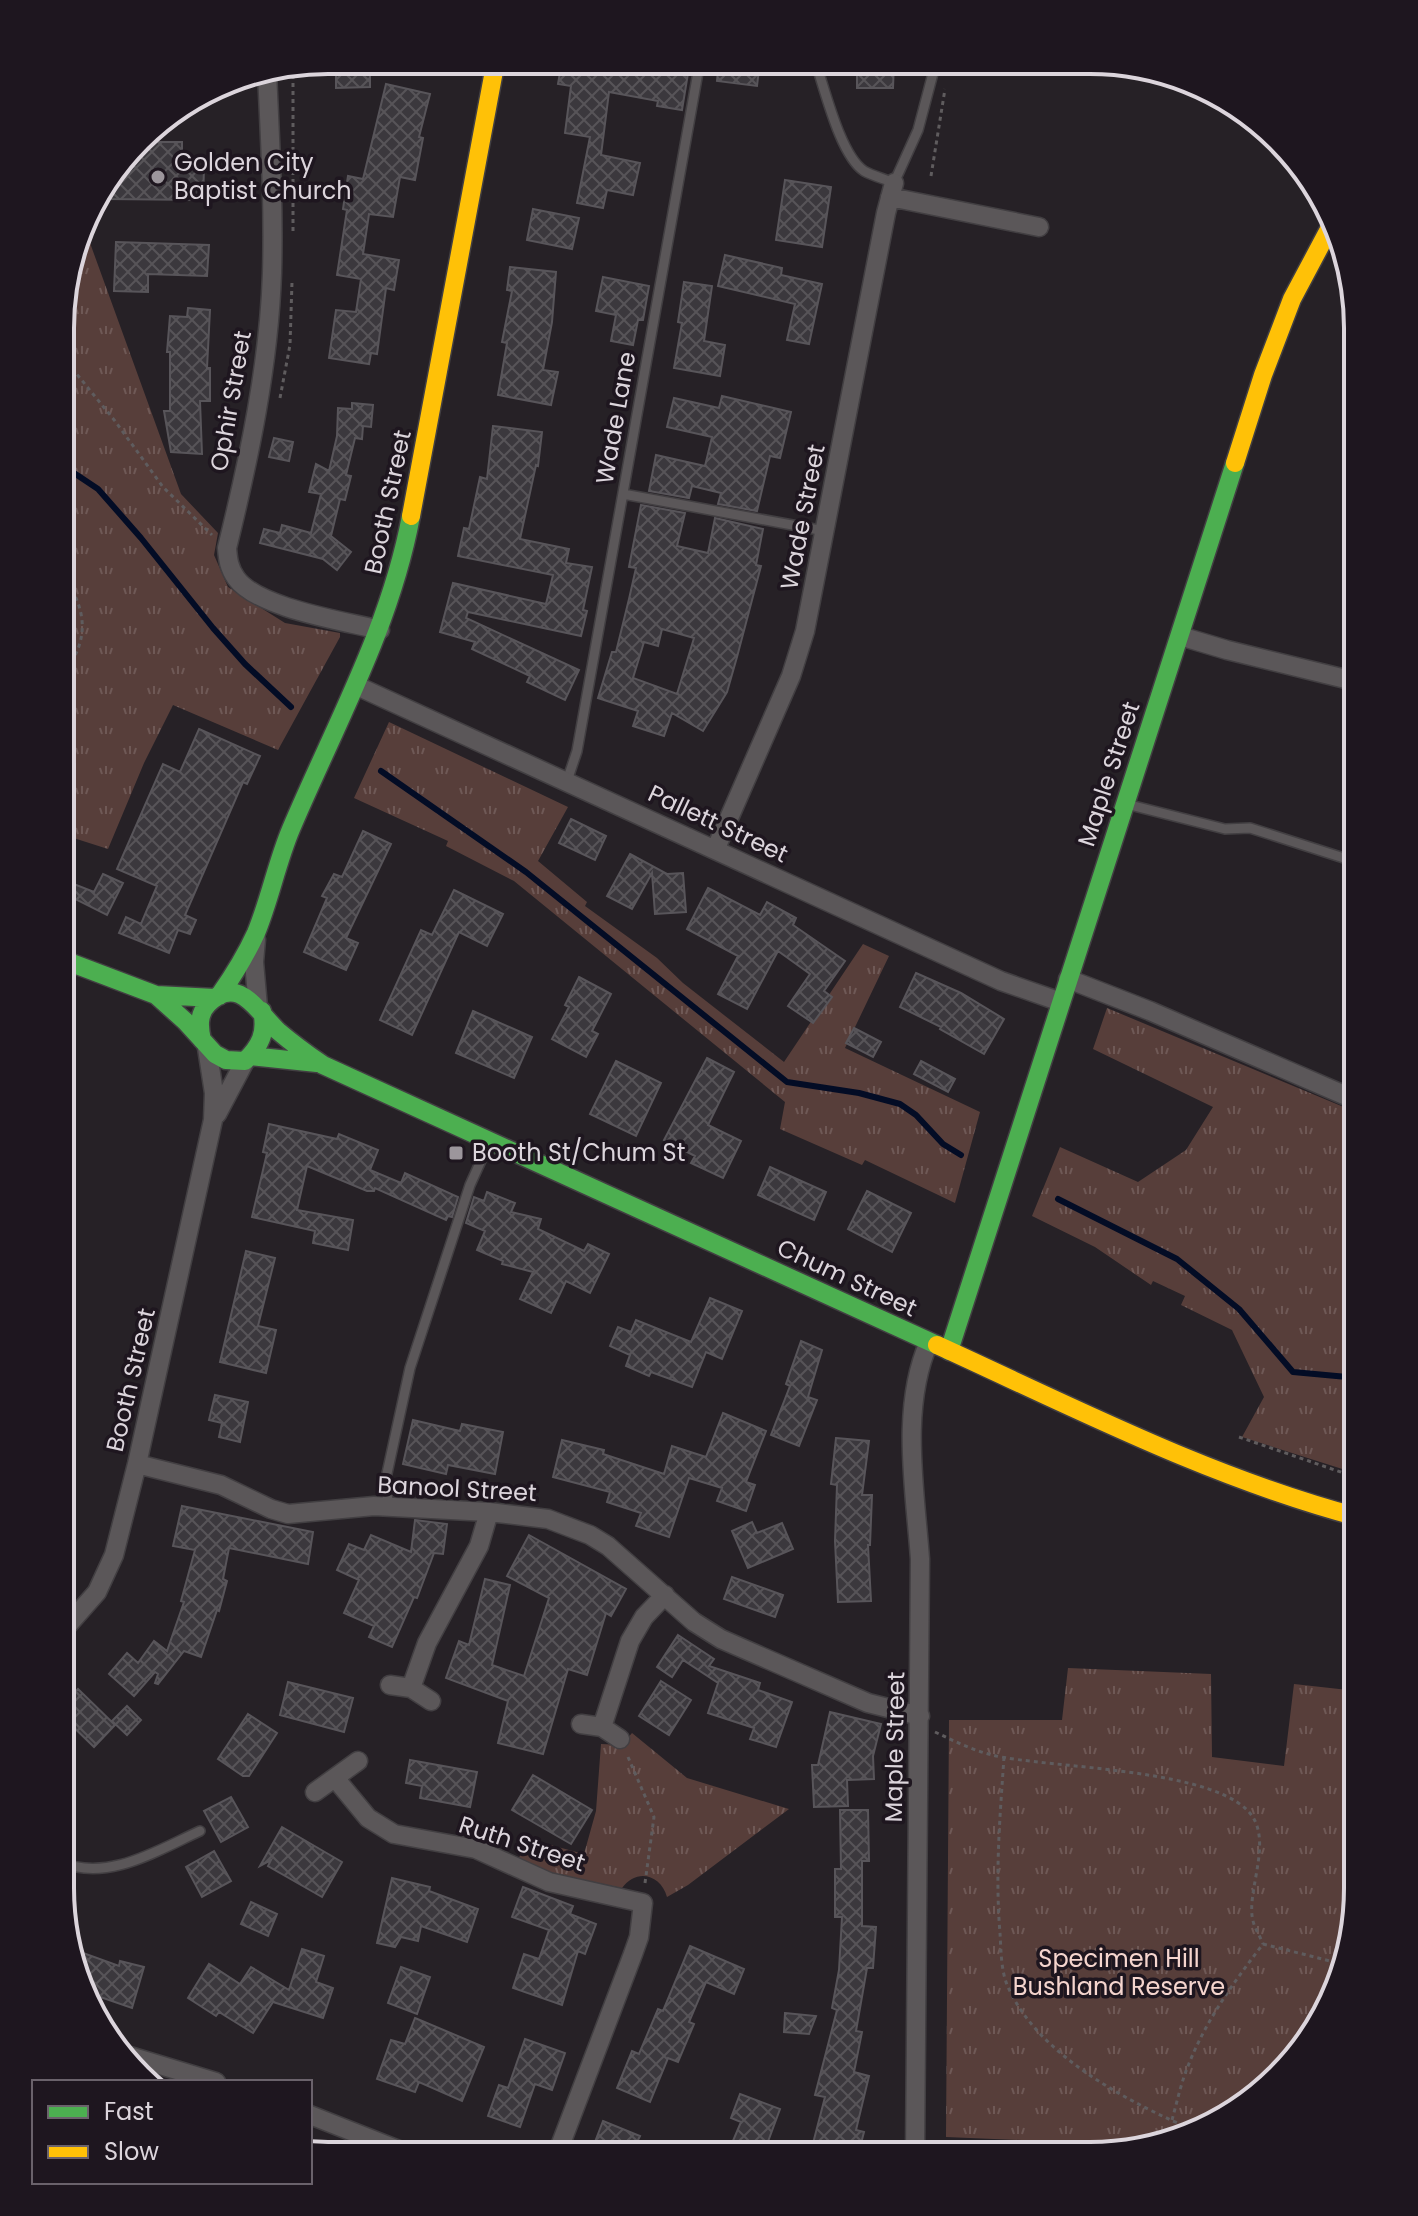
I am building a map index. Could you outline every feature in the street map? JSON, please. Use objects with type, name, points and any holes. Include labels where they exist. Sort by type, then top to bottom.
[{"type":"street","name":"Booth Street","points":[[217,997],[234,975],[256,932],[290,832],[357,686],[402,563],[493,74]]},
{"type":"street","name":"Ophir Street","points":[[227,548],[255,419],[269,312],[272,232],[267,82]]},
{"type":"street","points":[[892,190],[1039,227]]},
{"type":"street","name":"Wade Street","points":[[716,848],[791,676],[805,631],[892,190]]},
{"type":"street","name":"Maple Street","points":[[949,1351],[1282,322],[1326,235]]},
{"type":"street","points":[[227,548],[228,564],[237,580],[254,594],[273,603],[380,630]]},
{"type":"street","points":[[1180,636],[1344,679]]},
{"type":"street","name":"Pallett Street","points":[[357,686],[1001,981],[1061,1002]]},
{"type":"street","name":"Booth Street","points":[[256,932],[254,962],[260,1009]]},
{"type":"street","points":[[74,964],[156,995],[241,995],[260,1009],[265,1031],[262,1041],[248,1058],[222,1058],[156,995]]},
{"type":"street","points":[[1068,979],[1344,1095]]},
{"type":"street","points":[[204,1044],[199,1033],[200,1017],[217,997]]},
{"type":"street","name":"Chum Street","points":[[260,1009],[280,1032],[323,1065]]},
{"type":"street","name":"Booth Street","points":[[74,1619],[88,1604],[109,1567],[137,1464],[213,1120],[214,1093],[204,1044]]},
{"type":"street","name":"Booth Street","points":[[213,1120],[248,1058]]},
{"type":"street","name":"Chum Street","points":[[248,1058],[300,1060],[323,1065],[1214,1471],[1294,1500],[1343,1513]]},
{"type":"street","name":"Maple Street","points":[[915,2142],[920,1559],[914,1422],[916,1380],[929,1342]]},
{"type":"street","name":"Banool Street","points":[[137,1464],[203,1479],[288,1514],[390,1507],[489,1512],[548,1519],[590,1535],[626,1561],[694,1622],[721,1639],[868,1703],[920,1720]]},
{"type":"street","points":[[411,1688],[427,1643],[479,1546],[489,1512]]},
{"type":"street","points":[[602,1727],[630,1641],[644,1617],[665,1595]]},
{"type":"street","points":[[390,1685],[411,1688],[431,1701]]},
{"type":"street","points":[[581,1724],[602,1727],[620,1739]]},
{"type":"street","points":[[315,1792],[358,1761]]},
{"type":"street","name":"Ruth Street","points":[[335,1778],[368,1818],[394,1834],[476,1849],[549,1882],[643,1903]]},
{"type":"street","points":[[562,2142],[639,1937],[643,1903]]},
{"type":"street","points":[[140,2059],[209,2080]]},
{"type":"street","points":[[312,2116],[379,2142]]},
{"type":"lane","name":"Wade Lane","points":[[567,781],[577,751],[698,74]]},
{"type":"lane","points":[[820,74],[841,136],[857,165],[892,190]]},
{"type":"lane","name":"Wade Street","points":[[892,190],[918,130],[933,74]]},
{"type":"lane","points":[[623,494],[825,531]]},
{"type":"lane","points":[[1125,804],[1225,829],[1250,828],[1344,858]]},
{"type":"lane","points":[[390,1507],[386,1478],[407,1379],[470,1185],[490,1141]]},
{"type":"lane","points":[[74,1866],[89,1870],[134,1861],[200,1831]]},
{"type":"path","points":[[931,176],[948,76]]},
{"type":"path","points":[[74,371],[163,487],[227,548]]},
{"type":"path","points":[[74,591],[82,614],[82,633],[74,656]]},
{"type":"path","points":[[1239,1437],[1343,1473]]},
{"type":"path","points":[[920,1720],[958,1744],[1004,1757],[1105,1769],[1206,1787],[1243,1806],[1253,1818],[1259,1833],[1252,1919],[1263,1944]]},
{"type":"path","points":[[620,1739],[654,1817],[643,1903]]},
{"type":"path","points":[[1004,1757],[997,1857],[1001,1953],[1007,1986],[1048,2042],[1072,2063],[1150,2112],[1181,2125]]},
{"type":"path","points":[[1263,1944],[1333,1962]]},
{"type":"path","points":[[1172,2121],[1188,2066],[1209,2021],[1229,1988],[1263,1944]]},
{"type":"green space","points":[[88,243],[181,494],[218,533],[214,555],[228,587],[285,623],[340,633],[278,750],[173,705],[144,763],[108,849],[74,838],[74,328],[76,295]]},
{"type":"green space","points":[[389,722],[568,807],[538,861],[587,902],[585,906],[657,958],[683,983],[784,1062],[863,944],[889,956],[845,1048],[980,1112],[955,1203],[865,1160],[862,1165],[780,1129],[785,1102],[514,881],[446,846],[448,841],[354,798]]},
{"type":"green space","points":[[1107,1008],[1344,1107],[1343,1469],[1242,1437],[1264,1397],[1232,1330],[1181,1305],[1185,1296],[1153,1281],[1151,1285],[1095,1247],[1032,1216],[1060,1147],[1138,1182],[1186,1150],[1213,1107],[1093,1049]]},
{"type":"green space","name":"Specimen Hill Bushland Reserve","points":[[1068,1668],[1211,1674],[1212,1757],[1284,1766],[1294,1684],[1343,1689],[1343,1905],[1331,1970],[1301,2029],[1270,2068],[1245,2090],[1187,2123],[1140,2137],[1090,2142],[946,2137],[949,1720],[1062,1720]]},
{"type":"green space","points":[[632,1733],[687,1778],[789,1809],[688,1885],[667,1897],[659,1883],[648,1876],[634,1878],[622,1888],[550,1873],[519,1858],[528,1835],[539,1842],[584,1854],[596,1811],[601,1744],[622,1745]]},
{"type":"building","points":[[336,74],[370,74],[370,87],[336,88]]},
{"type":"building","points":[[560,74],[688,74],[682,110],[657,106],[658,101],[609,92],[601,155],[640,163],[633,195],[607,190],[603,208],[577,203],[590,137],[565,133],[571,86],[558,84]]},
{"type":"building","points":[[718,74],[758,74],[757,86],[717,81]]},
{"type":"building","points":[[857,74],[894,74],[893,88],[857,88]]},
{"type":"building","points":[[386,84],[430,94],[419,137],[423,138],[415,180],[400,177],[393,217],[369,214],[363,254],[399,260],[394,290],[386,288],[377,354],[371,353],[369,364],[329,358],[336,310],[356,312],[361,279],[337,275],[347,210],[343,209],[348,176],[363,179]]},
{"type":"building","name":"Golden City Baptist Church","points":[[156,142],[182,142],[182,168],[204,168],[203,200],[109,199],[137,161]]},
{"type":"building","points":[[785,180],[831,187],[822,247],[776,240]]},
{"type":"building","points":[[533,209],[579,218],[572,249],[527,240]]},
{"type":"building","points":[[116,242],[209,245],[207,276],[148,274],[148,292],[114,291]]},
{"type":"building","points":[[725,255],[782,268],[781,275],[822,284],[809,344],[787,340],[795,304],[718,286]]},
{"type":"building","points":[[510,267],[556,272],[552,322],[543,370],[558,372],[551,405],[498,395],[507,343],[502,342],[512,291],[507,290]]},
{"type":"building","points":[[603,277],[649,286],[643,320],[638,320],[633,345],[611,341],[616,315],[596,311]]},
{"type":"building","points":[[684,282],[712,286],[704,341],[725,345],[720,376],[674,368],[682,323],[678,322]]},
{"type":"building","points":[[188,308],[210,310],[207,368],[210,368],[210,401],[200,401],[202,454],[171,452],[164,411],[170,411],[170,352],[167,352],[170,316],[187,317]]},
{"type":"building","points":[[722,396],[791,412],[780,458],[770,456],[757,511],[718,504],[721,493],[692,486],[689,498],[649,491],[656,455],[705,466],[712,437],[667,427],[674,398],[719,408]]},
{"type":"building","points":[[352,403],[373,405],[371,427],[363,426],[362,439],[355,438],[346,475],[351,476],[345,500],[340,499],[331,536],[351,552],[337,570],[323,559],[260,543],[264,529],[280,533],[282,525],[311,533],[321,494],[309,492],[316,464],[329,471],[337,436],[338,408],[352,409]]},
{"type":"building","points":[[493,426],[542,432],[538,466],[520,539],[569,549],[566,563],[592,567],[583,610],[587,611],[581,636],[468,612],[466,618],[579,670],[565,700],[527,682],[530,676],[472,649],[475,642],[440,632],[453,583],[546,604],[553,575],[458,556],[464,528],[469,529],[480,477],[487,479]]},
{"type":"building","points":[[274,438],[293,442],[289,461],[269,457]]},
{"type":"building","points":[[641,505],[685,513],[677,546],[708,553],[715,518],[763,529],[756,565],[761,566],[727,692],[703,731],[672,713],[664,736],[633,726],[638,711],[598,698],[612,652],[616,652],[629,599],[636,568],[629,567]],"holes":[[[662,629],[694,638],[677,694],[633,678],[644,642],[658,646]]]},
{"type":"building","points":[[199,729],[260,756],[247,784],[243,782],[185,915],[196,920],[190,934],[178,930],[169,953],[119,933],[126,917],[141,924],[157,886],[117,869],[163,764],[180,772]]},
{"type":"building","points":[[571,819],[606,836],[595,860],[559,843]]},
{"type":"building","points":[[363,831],[391,844],[346,938],[358,943],[346,970],[304,952],[327,898],[322,896],[334,874],[342,877]]},
{"type":"building","points":[[630,854],[667,874],[683,873],[686,912],[655,914],[652,873],[632,909],[607,896]]},
{"type":"building","points":[[103,874],[123,883],[107,915],[74,898],[74,884],[94,892]]},
{"type":"building","points":[[708,888],[760,915],[767,902],[796,918],[793,925],[845,961],[824,991],[832,997],[813,1023],[788,1006],[810,974],[778,951],[747,1009],[718,994],[738,956],[687,929]]},
{"type":"building","points":[[454,890],[503,914],[487,946],[459,932],[412,1035],[380,1020],[421,930],[432,935]]},
{"type":"building","points":[[916,973],[961,993],[1004,1019],[984,1054],[941,1027],[900,1007]]},
{"type":"building","points":[[579,977],[611,994],[592,1031],[598,1034],[586,1057],[552,1039],[569,1007],[565,1005]]},
{"type":"building","points":[[473,1011],[532,1037],[514,1078],[456,1053]]},
{"type":"building","points":[[854,1028],[881,1042],[873,1057],[846,1043]]},
{"type":"building","points":[[707,1058],[734,1072],[708,1125],[741,1141],[723,1178],[691,1163],[695,1156],[664,1140]]},
{"type":"building","points":[[616,1061],[661,1083],[636,1136],[590,1114]]},
{"type":"building","points":[[921,1061],[955,1079],[948,1092],[914,1074]]},
{"type":"building","points":[[269,1124],[337,1139],[339,1134],[378,1150],[370,1170],[401,1183],[405,1173],[458,1197],[452,1217],[448,1216],[446,1220],[375,1188],[374,1191],[367,1191],[307,1166],[297,1210],[353,1220],[348,1250],[313,1243],[315,1231],[252,1217],[267,1153],[263,1152]]},
{"type":"building","points":[[770,1167],[826,1192],[814,1220],[758,1195]]},
{"type":"building","points":[[867,1191],[911,1213],[892,1252],[848,1229]]},
{"type":"building","points":[[487,1192],[515,1203],[511,1212],[541,1219],[538,1229],[584,1251],[588,1244],[609,1254],[590,1293],[566,1281],[551,1313],[520,1299],[533,1272],[502,1264],[503,1261],[477,1250],[485,1231],[466,1223],[474,1197],[484,1201]]},
{"type":"building","points":[[246,1251],[275,1258],[258,1326],[276,1330],[266,1373],[220,1362]]},
{"type":"building","points":[[710,1298],[742,1311],[722,1359],[706,1352],[692,1387],[651,1372],[649,1376],[626,1366],[630,1355],[610,1346],[618,1327],[631,1332],[636,1320],[691,1342]]},
{"type":"building","points":[[801,1341],[822,1350],[808,1397],[817,1400],[799,1446],[771,1435],[790,1386],[786,1384]]},
{"type":"building","points":[[215,1395],[248,1402],[240,1442],[219,1437],[222,1423],[209,1420]]},
{"type":"building","points":[[723,1413],[766,1431],[746,1482],[755,1485],[746,1511],[717,1501],[722,1488],[689,1478],[669,1537],[636,1526],[641,1513],[607,1502],[610,1492],[553,1477],[562,1440],[604,1450],[603,1454],[664,1474],[672,1446],[706,1457]]},
{"type":"building","points":[[413,1420],[460,1431],[462,1424],[503,1432],[495,1474],[448,1465],[446,1474],[403,1464]]},
{"type":"building","points":[[836,1438],[869,1441],[862,1495],[872,1495],[868,1545],[871,1601],[838,1602],[835,1541],[837,1485],[831,1484]]},
{"type":"building","points":[[182,1506],[313,1532],[308,1564],[229,1548],[223,1579],[227,1581],[201,1657],[184,1651],[158,1684],[155,1683],[158,1674],[155,1672],[134,1696],[109,1674],[127,1653],[138,1663],[154,1641],[167,1651],[184,1602],[181,1601],[195,1550],[173,1546]]},
{"type":"building","points":[[415,1520],[447,1524],[443,1554],[434,1553],[417,1598],[414,1597],[392,1647],[369,1637],[374,1626],[344,1613],[359,1580],[337,1570],[349,1544],[364,1550],[371,1535],[411,1552]]},
{"type":"building","points":[[752,1522],[757,1533],[782,1523],[793,1549],[748,1568],[732,1531]]},
{"type":"building","points":[[529,1535],[626,1589],[611,1616],[606,1613],[587,1675],[568,1669],[543,1754],[498,1743],[508,1701],[446,1678],[459,1641],[469,1645],[485,1579],[510,1585],[492,1665],[524,1676],[549,1598],[507,1576]]},
{"type":"building","points":[[732,1577],[783,1595],[775,1617],[724,1599]]},
{"type":"building","points":[[678,1635],[714,1659],[709,1666],[760,1683],[758,1690],[792,1702],[776,1747],[750,1739],[754,1728],[708,1713],[718,1683],[683,1660],[672,1677],[657,1667]]},
{"type":"building","points":[[661,1681],[691,1700],[669,1735],[639,1716]]},
{"type":"building","points":[[288,1682],[353,1698],[344,1732],[280,1715]]},
{"type":"building","points":[[78,1689],[115,1725],[94,1747],[74,1728],[74,1693]]},
{"type":"building","points":[[127,1706],[141,1720],[127,1735],[112,1721]]},
{"type":"building","points":[[830,1712],[881,1724],[873,1756],[874,1779],[847,1780],[848,1806],[814,1807],[812,1765],[818,1765]]},
{"type":"building","points":[[248,1714],[277,1733],[249,1776],[243,1776],[218,1759]]},
{"type":"building","points":[[410,1760],[477,1772],[470,1807],[420,1798],[422,1786],[406,1783]]},
{"type":"building","points":[[533,1775],[592,1810],[571,1844],[512,1810]]},
{"type":"building","points":[[231,1797],[248,1827],[221,1842],[204,1811]]},
{"type":"building","points":[[840,1810],[868,1810],[869,1861],[862,1861],[862,1926],[876,1927],[873,1968],[867,1968],[856,2031],[862,2032],[854,2072],[869,2076],[856,2130],[864,2132],[861,2142],[813,2142],[825,2097],[815,2095],[837,2010],[832,2008],[839,1970],[842,1917],[835,1917],[835,1869],[841,1869]]},
{"type":"building","points":[[282,1827],[342,1862],[322,1897],[268,1866],[271,1860],[260,1866]]},
{"type":"building","points":[[214,1851],[231,1881],[202,1897],[186,1867]]},
{"type":"building","points":[[392,1878],[430,1887],[429,1891],[478,1909],[467,1942],[421,1926],[418,1941],[401,1937],[395,1947],[377,1943]]},
{"type":"building","points":[[523,1887],[573,1906],[570,1914],[596,1924],[585,1954],[578,1951],[562,2005],[513,1988],[524,1954],[539,1959],[549,1930],[512,1917]]},
{"type":"building","points":[[251,1902],[277,1914],[268,1936],[241,1924]]},
{"type":"building","points":[[690,1946],[744,1969],[734,1994],[706,1982],[689,2022],[694,2024],[678,2062],[668,2058],[650,2102],[617,2088],[632,2051],[639,2054],[658,2009],[663,2011]]},
{"type":"building","points":[[302,1949],[324,1956],[316,1982],[333,1988],[323,2018],[273,2002],[253,2033],[219,2012],[216,2016],[188,1998],[209,1964],[240,1984],[251,1967],[289,1990]]},
{"type":"building","points":[[83,1953],[119,1966],[120,1961],[144,1967],[132,2008],[99,1996]]},
{"type":"building","points":[[401,1967],[430,1977],[417,2014],[388,2003]]},
{"type":"building","points":[[785,2013],[816,2016],[809,2034],[784,2032]]},
{"type":"building","points":[[415,2018],[484,2047],[462,2101],[419,2082],[415,2092],[377,2079],[391,2040],[405,2044]]},
{"type":"building","points":[[525,2039],[565,2053],[552,2090],[535,2084],[520,2127],[488,2116],[499,2085],[508,2088]]},
{"type":"building","points":[[740,2094],[780,2109],[768,2142],[733,2142],[741,2122],[731,2118]]},
{"type":"building","points":[[603,2121],[640,2136],[637,2142],[595,2142]]},
{"type":"waterway","points":[[74,473],[98,489],[213,628],[245,664],[291,707]]},
{"type":"waterway","points":[[381,771],[526,872],[787,1082],[859,1093],[900,1104],[916,1115],[943,1144],[961,1155]]},
{"type":"waterway","points":[[1058,1199],[1177,1259],[1239,1309],[1293,1372],[1343,1377]]},
{"type":"traffic: fast","points":[[949,1351],[1235,463]]},
{"type":"traffic: fast","points":[[219,996],[256,933],[291,829],[360,676],[390,598],[411,516]]},
{"type":"traffic: fast","points":[[74,964],[156,995],[215,998]]},
{"type":"traffic: fast","points":[[202,1040],[200,1021],[208,1004],[219,995],[229,992],[238,994],[255,1005],[278,1031],[323,1065],[937,1345]]},
{"type":"traffic: fast","points":[[156,995],[215,1054],[226,1060],[245,1061],[255,1050],[263,1033],[262,1011]]},
{"type":"traffic: fast","points":[[250,1056],[317,1063]]},
{"type":"traffic: slow","points":[[411,516],[493,74]]},
{"type":"traffic: slow","points":[[1235,463],[1263,375],[1292,299],[1326,234]]},
{"type":"traffic: slow","points":[[937,1345],[1197,1462],[1250,1483],[1343,1513]]},
{"type":"place","name":"Golden City Baptist Church","points":[[158,177]]},
{"type":"place","name":"Booth St/Chum St","points":[[456,1153]]}]
